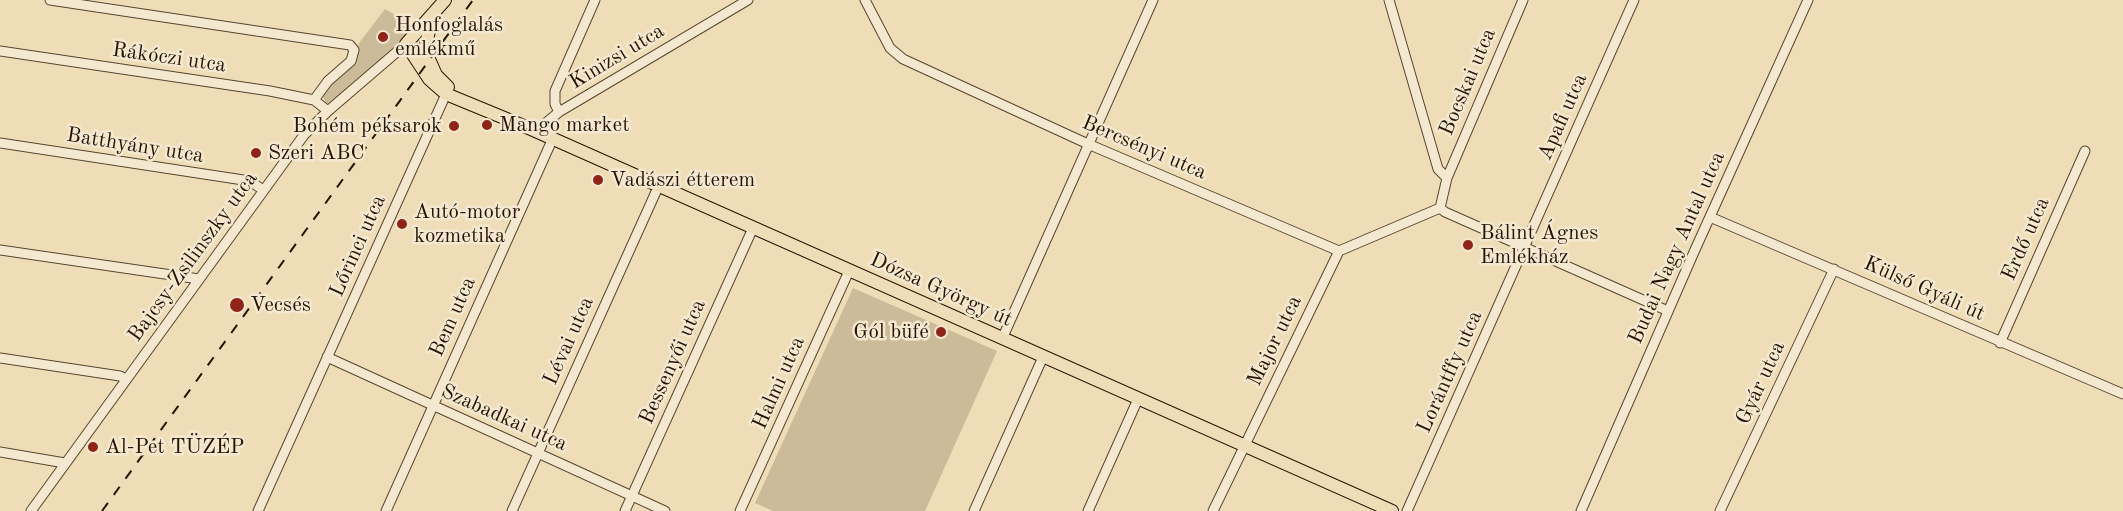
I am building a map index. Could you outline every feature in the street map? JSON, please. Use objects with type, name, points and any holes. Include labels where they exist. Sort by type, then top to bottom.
[{"type":"main road","points":[[432,16],[425,50],[406,44],[445,0]]},
{"type":"main road","name":"Dózsa György út","points":[[406,44],[429,79],[446,94],[548,136],[1392,511]]},
{"type":"main road","name":"Dózsa György út","points":[[425,50],[442,82],[475,104]]},
{"type":"street","points":[[50,0],[350,45],[354,50],[351,61],[328,81],[314,99],[328,111]]},
{"type":"street","points":[[559,112],[555,104],[555,91],[595,0]]},
{"type":"street","name":"Kinizsi utca","points":[[548,136],[547,122],[559,112],[748,0]]},
{"type":"street","name":"Bercsényi utca","points":[[865,0],[890,48],[903,59],[1088,144],[1339,251]]},
{"type":"street","points":[[1002,339],[1153,0]]},
{"type":"street","points":[[1389,0],[1437,170],[1447,178]]},
{"type":"street","name":"Bocskai utca","points":[[1440,208],[1447,178],[1523,0]]},
{"type":"street","name":"Apafi utca","points":[[1525,248],[1634,0]]},
{"type":"street","name":"Budai Nagy Antal utca","points":[[1581,511],[1808,0]]},
{"type":"street","name":"Bajcsy-Zsilinszky utca","points":[[31,511],[304,135],[328,111],[406,44]]},
{"type":"street","name":"Rákóczi utca","points":[[0,51],[314,99]]},
{"type":"street","name":"Lőrinci utca","points":[[258,511],[446,94]]},
{"type":"street","name":"Bem utca","points":[[386,511],[548,136]]},
{"type":"street","name":"Batthyány utca","points":[[0,143],[250,181],[263,190]]},
{"type":"street","name":"Erdő utca","points":[[2000,343],[2085,151]]},
{"type":"street","name":"Lévai utca","points":[[512,511],[658,186]]},
{"type":"street","points":[[1339,251],[1440,208],[1668,311]]},
{"type":"street","name":"Külső Gyáli út","points":[[1710,217],[2123,394]]},
{"type":"street","name":"Bessenyői utca","points":[[625,511],[753,228]]},
{"type":"street","name":"Lorántffy utca","points":[[1407,511],[1525,248]]},
{"type":"street","points":[[0,250],[199,279]]},
{"type":"street","name":"Major utca","points":[[1213,511],[1339,251]]},
{"type":"street","name":"Gyár utca","points":[[1720,511],[1834,269]]},
{"type":"street","name":"Halmi utca","points":[[740,511],[849,271]]},
{"type":"street","name":"Szabadkai utca","points":[[327,357],[665,511]]},
{"type":"street","points":[[974,511],[1043,357]]},
{"type":"street","points":[[0,358],[120,376],[126,379]]},
{"type":"street","points":[[1088,511],[1138,399]]},
{"type":"street","points":[[0,452],[65,463]]},
{"type":"shaded area","points":[[385,9],[416,27],[332,103],[326,103],[322,95],[335,79],[355,63],[359,43]]},
{"type":"shaded area","points":[[853,288],[997,351],[925,511],[773,511],[755,503]]},
{"type":"waterway","points":[[367,221],[383,197]]},
{"type":"railway","points":[[102,511],[473,0]]},
{"type":"place","name":"Honfoglalás emlékmű","points":[[383,37]]},
{"type":"place","name":"Mango market","points":[[487,125]]},
{"type":"place","name":"Bohém péksarok","points":[[454,126]]},
{"type":"place","name":"Szeri ABC","points":[[256,153]]},
{"type":"place","name":"Vadászi étterem","points":[[598,180]]},
{"type":"place","name":"Autó-motor kozmetika","points":[[402,224]]},
{"type":"place","name":"Bálint Ágnes Emlékház","points":[[1468,245]]},
{"type":"place","name":"Vecsés","points":[[237,305]]},
{"type":"place","name":"Gól büfé","points":[[941,332]]},
{"type":"place","name":"Al-Pet TÜZÉP","points":[[93,447]]}]
